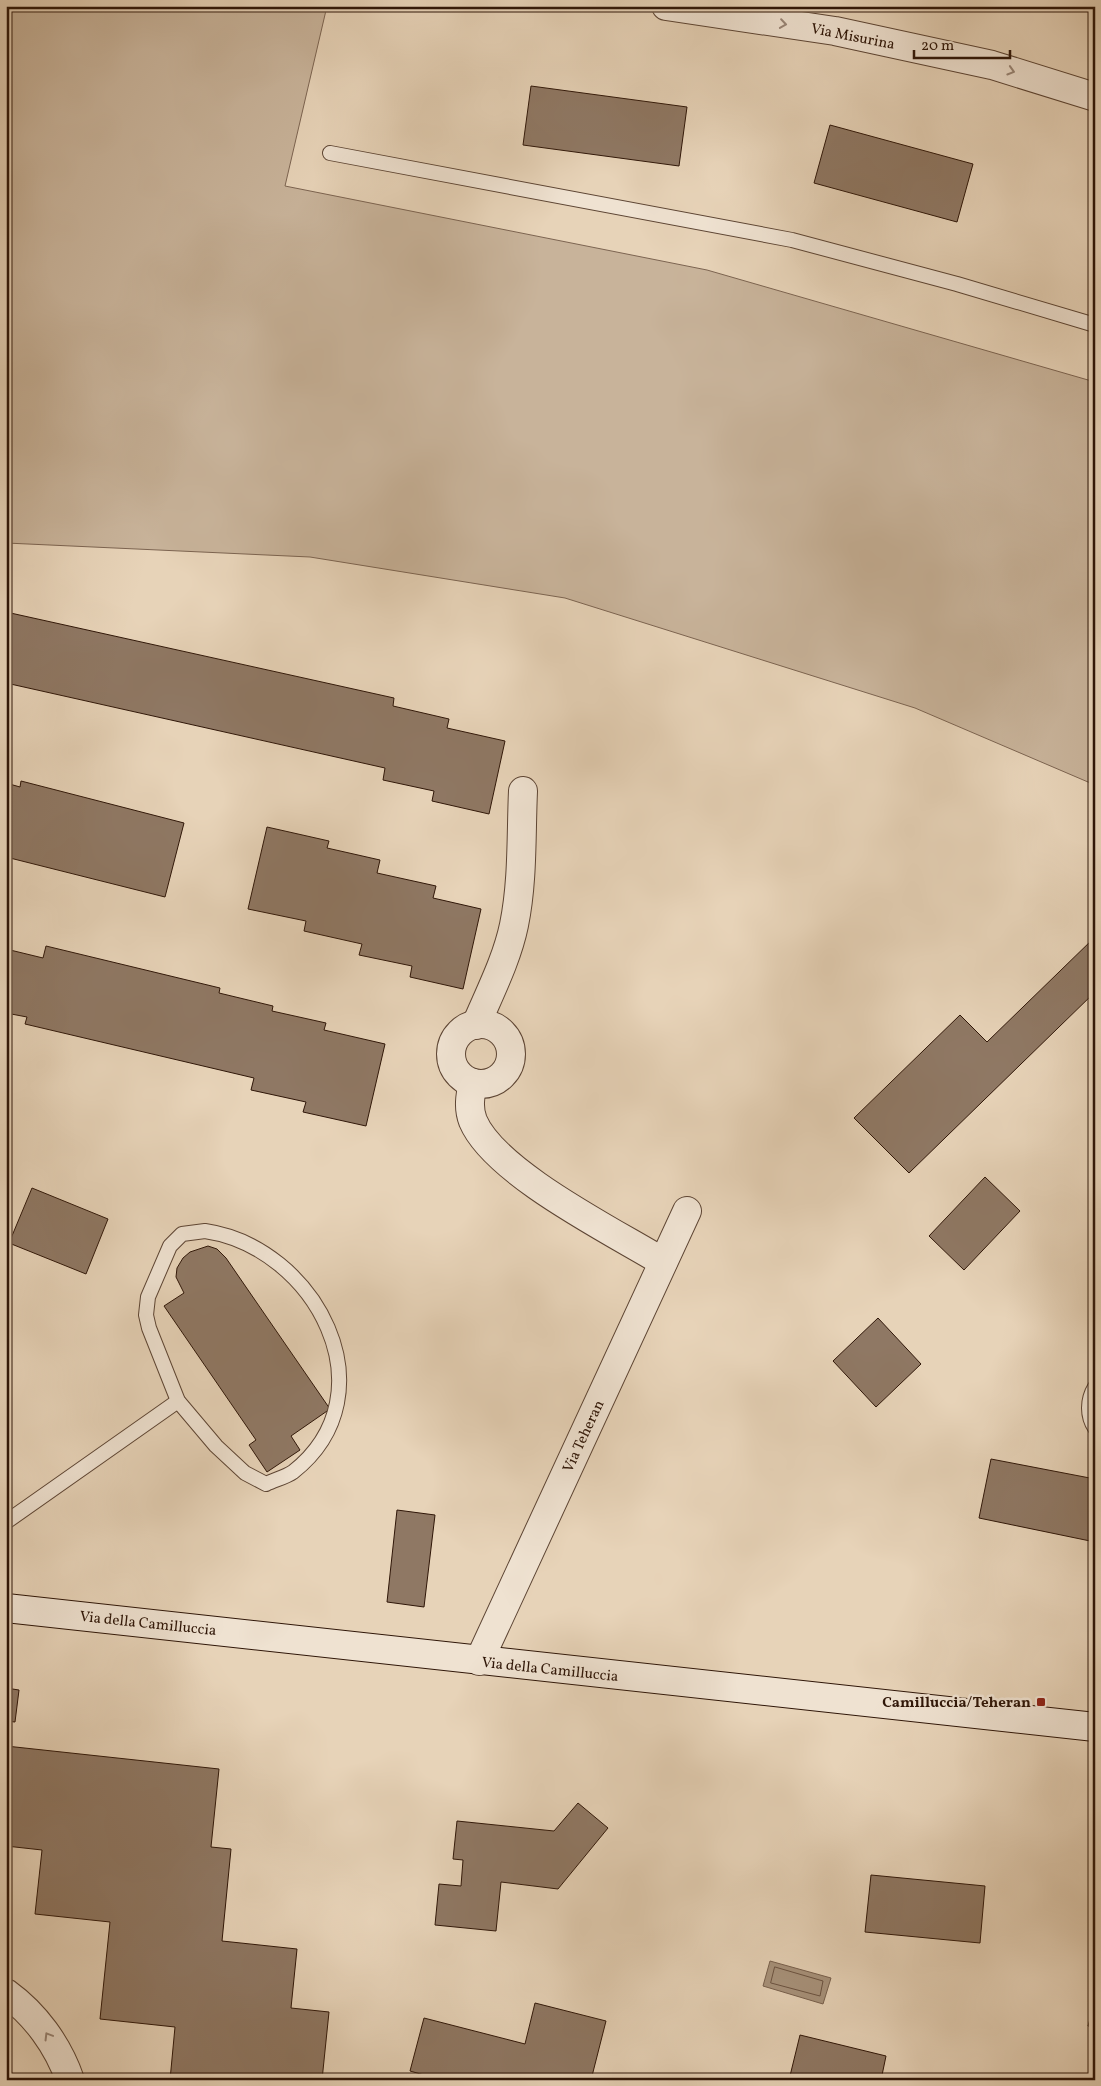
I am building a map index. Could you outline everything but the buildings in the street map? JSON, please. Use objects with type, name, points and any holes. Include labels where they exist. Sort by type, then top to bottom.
[{"type":"street","name":"Via Misurina","points":[[666,6],[835,31],[992,65],[1095,97]]},
{"type":"street","points":[[476,1025],[508,948],[514,925],[519,896],[523,791]]},
{"type":"street","points":[[486,1025],[498,1030],[508,1042],[510,1052],[507,1070],[500,1077],[483,1084],[473,1083],[456,1072],[452,1063],[453,1043],[458,1034],[466,1028],[486,1025]]},
{"type":"street","points":[[473,1083],[470,1102],[472,1119],[486,1142],[497,1154],[538,1186],[663,1262]]},
{"type":"street","name":"Via Teheran","points":[[479,1661],[688,1211]]},
{"type":"street","name":"Via della Camilluccia","points":[[6,1608],[1095,1727]]},
{"type":"street","points":[[6,1992],[30,2013],[43,2029],[70,2080]]},
{"type":"lane","points":[[330,153],[792,240],[957,284],[1095,325]]},
{"type":"lane","points":[[205,1231],[224,1234],[260,1250],[284,1267],[306,1292],[326,1321],[337,1362],[339,1394],[331,1422],[314,1451],[292,1473],[266,1484],[245,1473],[216,1446],[178,1401],[148,1328],[146,1314],[148,1297],[170,1246],[182,1234],[205,1231]]},
{"type":"lane","points":[[1095,1387],[1090,1394],[1088,1418],[1095,1428]]},
{"type":"lane","points":[[6,1522],[178,1401]]},
{"type":"shaded area","points":[[6,6],[327,6],[285,186],[707,270],[1095,382],[1095,785],[915,708],[565,598],[310,557],[6,543]]},
{"type":"water","points":[[770,1961],[831,1978],[823,2004],[763,1986]]},
{"type":"place","name":"Camilluccia/Teheran","points":[[1041,1702]]}]
